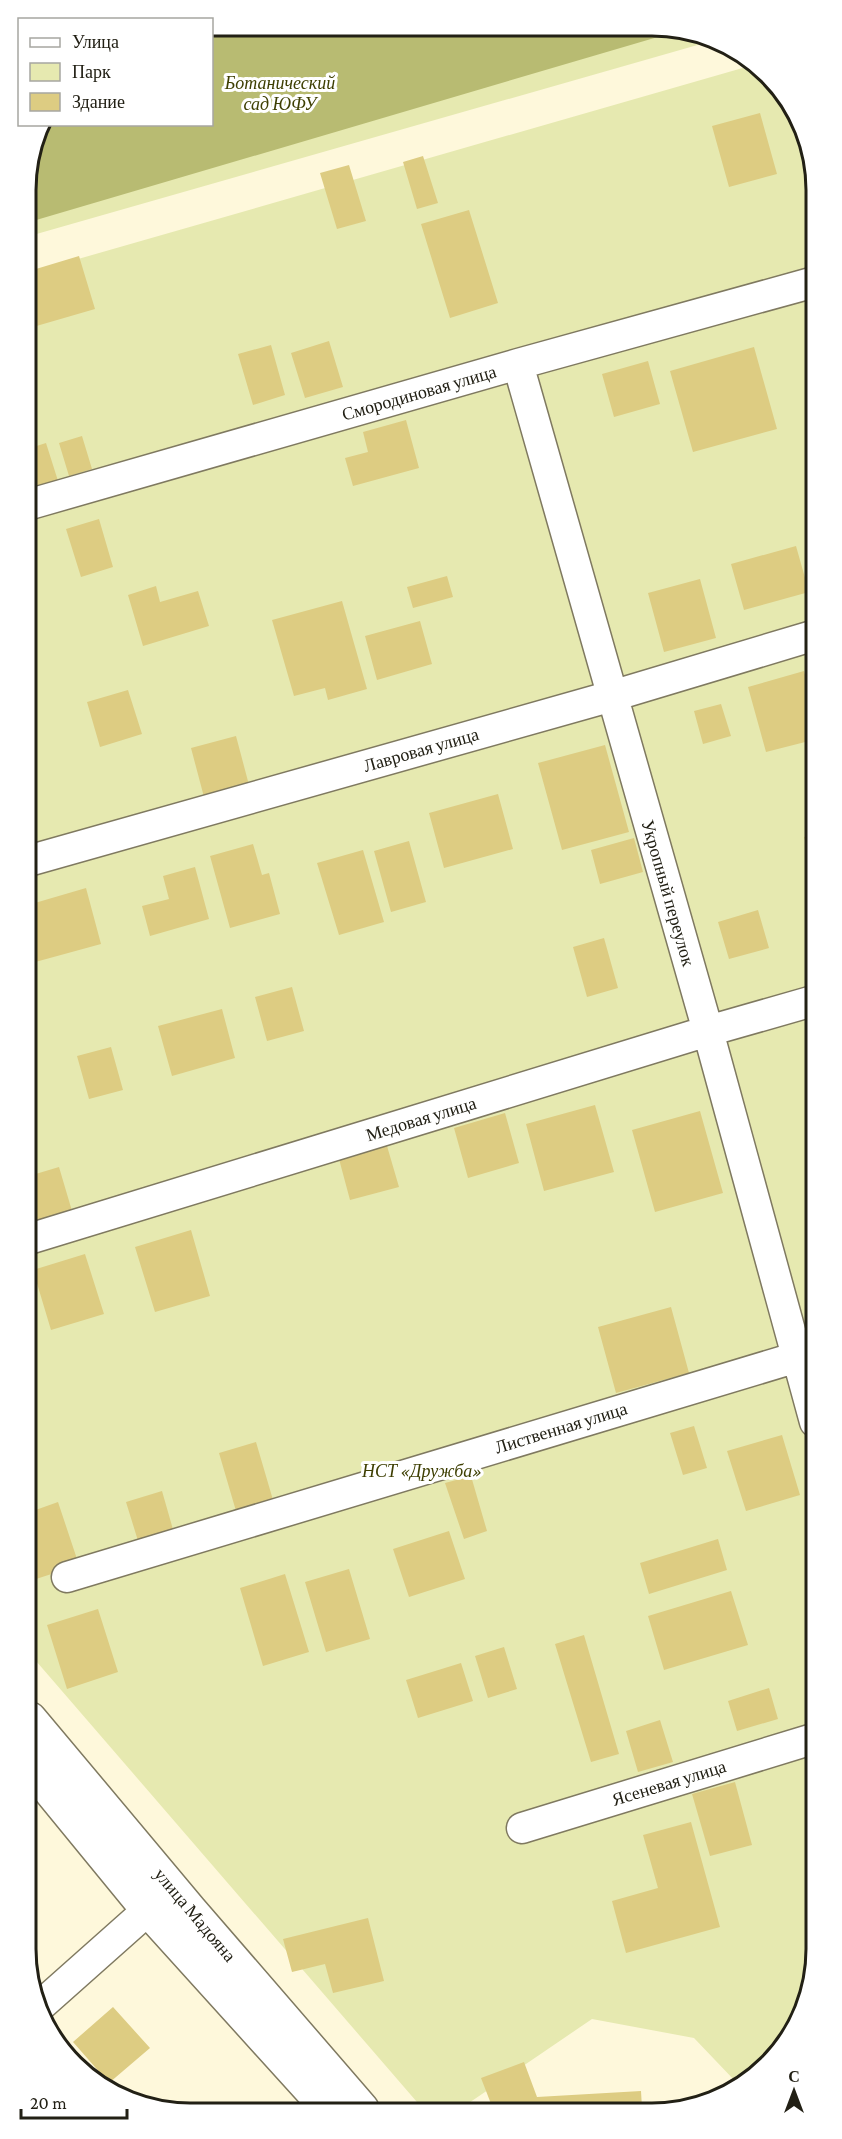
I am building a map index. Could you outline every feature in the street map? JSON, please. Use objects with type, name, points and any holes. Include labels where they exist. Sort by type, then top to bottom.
[{"type":"main road","name":"улица Мадояна","points":[[36,1726],[182,1901],[357,2103]]},
{"type":"main road","name":"улица Мадояна","points":[[36,1773],[148,1910],[323,2103]]},
{"type":"street","name":"Смородиновая улица","points":[[36,502],[518,364],[806,284]]},
{"type":"street","name":"Укропный переулок","points":[[518,364],[708,1031],[806,1355]]},
{"type":"street","name":"Лавровая улица","points":[[36,859],[612,696],[806,638]]},
{"type":"street","name":"Медовая улица","points":[[36,1237],[806,1003]]},
{"type":"street","name":"Лиственная улица","points":[[67,1577],[806,1355]]},
{"type":"street","name":"Ясеневая улица","points":[[522,1828],[806,1741]]},
{"type":"street","points":[[45,2001],[148,1910]]},
{"type":"green space","name":"Ботанический сад ЮФУ","points":[[213,36],[652,36],[672,37],[701,44],[36,234],[36,180],[41,150],[50,126],[213,126]]},
{"type":"green space","name":"Ботанический сад ЮФУ","points":[[213,36],[660,36],[36,220],[36,180],[39,160],[50,126],[213,126]]},
{"type":"green space","name":"НСТ «Дружба»","points":[[745,67],[774,96],[794,131],[801,150],[806,190],[806,1959],[798,1999],[790,2017],[768,2051],[754,2065],[733,2079],[694,2038],[592,2019],[469,2103],[418,2103],[36,1661],[36,271]]},
{"type":"building","points":[[760,113],[777,174],[729,187],[712,126]]},
{"type":"building","points":[[423,156],[438,203],[417,209],[403,162]]},
{"type":"building","points":[[349,165],[366,221],[337,229],[320,173]]},
{"type":"building","points":[[469,210],[498,303],[450,318],[421,224]]},
{"type":"building","points":[[79,256],[95,309],[36,326],[36,269]]},
{"type":"building","points":[[329,341],[343,387],[305,398],[291,353]]},
{"type":"building","points":[[271,345],[285,395],[253,405],[238,354]]},
{"type":"building","points":[[754,347],[777,429],[693,452],[670,371]]},
{"type":"building","points":[[648,361],[660,404],[614,417],[602,374]]},
{"type":"building","points":[[406,420],[419,468],[353,486],[345,458],[368,452],[363,432]]},
{"type":"building","points":[[82,436],[92,469],[69,476],[59,443]]},
{"type":"building","points":[[46,443],[59,484],[36,492],[36,446]]},
{"type":"building","points":[[99,519],[113,567],[81,577],[66,529]]},
{"type":"building","points":[[796,546],[806,581],[806,593],[744,610],[731,564]]},
{"type":"building","points":[[447,576],[453,597],[413,608],[407,587]]},
{"type":"building","points":[[700,579],[716,638],[664,652],[648,593]]},
{"type":"building","points":[[156,586],[160,602],[198,591],[209,626],[143,646],[128,595]]},
{"type":"building","points":[[342,601],[367,689],[328,700],[325,688],[294,696],[272,620]]},
{"type":"building","points":[[420,621],[432,664],[377,680],[365,636]]},
{"type":"building","points":[[804,671],[806,742],[766,752],[748,687]]},
{"type":"building","points":[[128,690],[142,734],[100,747],[87,702]]},
{"type":"building","points":[[721,704],[731,736],[703,744],[694,711]]},
{"type":"building","points":[[236,736],[249,785],[204,797],[191,748]]},
{"type":"building","points":[[605,745],[629,832],[562,850],[538,763]]},
{"type":"building","points":[[498,794],[513,849],[444,868],[429,813]]},
{"type":"building","points":[[634,838],[643,872],[600,884],[591,850]]},
{"type":"building","points":[[409,841],[426,902],[391,912],[374,851]]},
{"type":"building","points":[[253,844],[262,875],[269,873],[280,914],[230,928],[210,856]]},
{"type":"building","points":[[363,850],[384,922],[339,935],[317,863]]},
{"type":"building","points":[[195,867],[209,919],[150,936],[142,906],[169,899],[163,876]]},
{"type":"building","points":[[86,888],[101,944],[36,962],[36,903]]},
{"type":"building","points":[[758,910],[769,948],[729,959],[718,922]]},
{"type":"building","points":[[604,938],[618,988],[587,997],[573,947]]},
{"type":"building","points":[[292,987],[304,1031],[267,1041],[255,997]]},
{"type":"building","points":[[222,1009],[235,1058],[172,1076],[158,1026]]},
{"type":"building","points":[[111,1047],[123,1090],[89,1099],[77,1056]]},
{"type":"building","points":[[595,1105],[614,1172],[544,1191],[526,1124]]},
{"type":"building","points":[[700,1111],[723,1193],[655,1212],[632,1130]]},
{"type":"building","points":[[505,1113],[519,1163],[468,1178],[454,1128]]},
{"type":"building","points":[[387,1146],[399,1187],[350,1200],[339,1159]]},
{"type":"building","points":[[59,1167],[72,1211],[36,1221],[36,1174]]},
{"type":"building","points":[[191,1230],[210,1296],[155,1312],[135,1247]]},
{"type":"building","points":[[85,1254],[104,1314],[51,1330],[36,1280],[36,1269]]},
{"type":"building","points":[[671,1307],[689,1373],[616,1393],[598,1327]]},
{"type":"building","points":[[694,1426],[707,1468],[683,1475],[670,1433]]},
{"type":"building","points":[[782,1435],[800,1495],[746,1511],[727,1451]]},
{"type":"building","points":[[256,1442],[273,1500],[236,1511],[219,1453]]},
{"type":"building","points":[[471,1476],[487,1531],[464,1539],[445,1483]]},
{"type":"building","points":[[162,1491],[174,1533],[139,1544],[126,1502]]},
{"type":"building","points":[[58,1502],[79,1565],[36,1579],[36,1510]]},
{"type":"building","points":[[449,1531],[465,1579],[409,1597],[393,1549]]},
{"type":"building","points":[[718,1539],[727,1570],[649,1594],[640,1563]]},
{"type":"building","points":[[349,1569],[370,1639],[326,1652],[305,1582]]},
{"type":"building","points":[[285,1574],[309,1652],[263,1666],[240,1588]]},
{"type":"building","points":[[731,1591],[748,1645],[664,1670],[648,1616]]},
{"type":"building","points":[[98,1609],[118,1672],[67,1689],[47,1625]]},
{"type":"building","points":[[584,1635],[619,1754],[591,1762],[555,1644]]},
{"type":"building","points":[[504,1647],[517,1689],[488,1698],[475,1656]]},
{"type":"building","points":[[461,1663],[473,1701],[418,1718],[406,1680]]},
{"type":"building","points":[[769,1688],[778,1719],[737,1731],[728,1701]]},
{"type":"building","points":[[660,1720],[673,1762],[638,1772],[626,1731]]},
{"type":"building","points":[[735,1782],[752,1845],[710,1856],[692,1794]]},
{"type":"building","points":[[691,1822],[720,1927],[626,1953],[612,1901],[658,1888],[643,1835]]},
{"type":"building","points":[[368,1918],[384,1981],[333,1993],[325,1964],[292,1972],[283,1939]]},
{"type":"building","points":[[113,2007],[150,2048],[111,2081],[103,2076],[73,2042]]},
{"type":"building","points":[[524,2062],[537,2097],[641,2091],[642,2103],[491,2103],[481,2078]]}]
